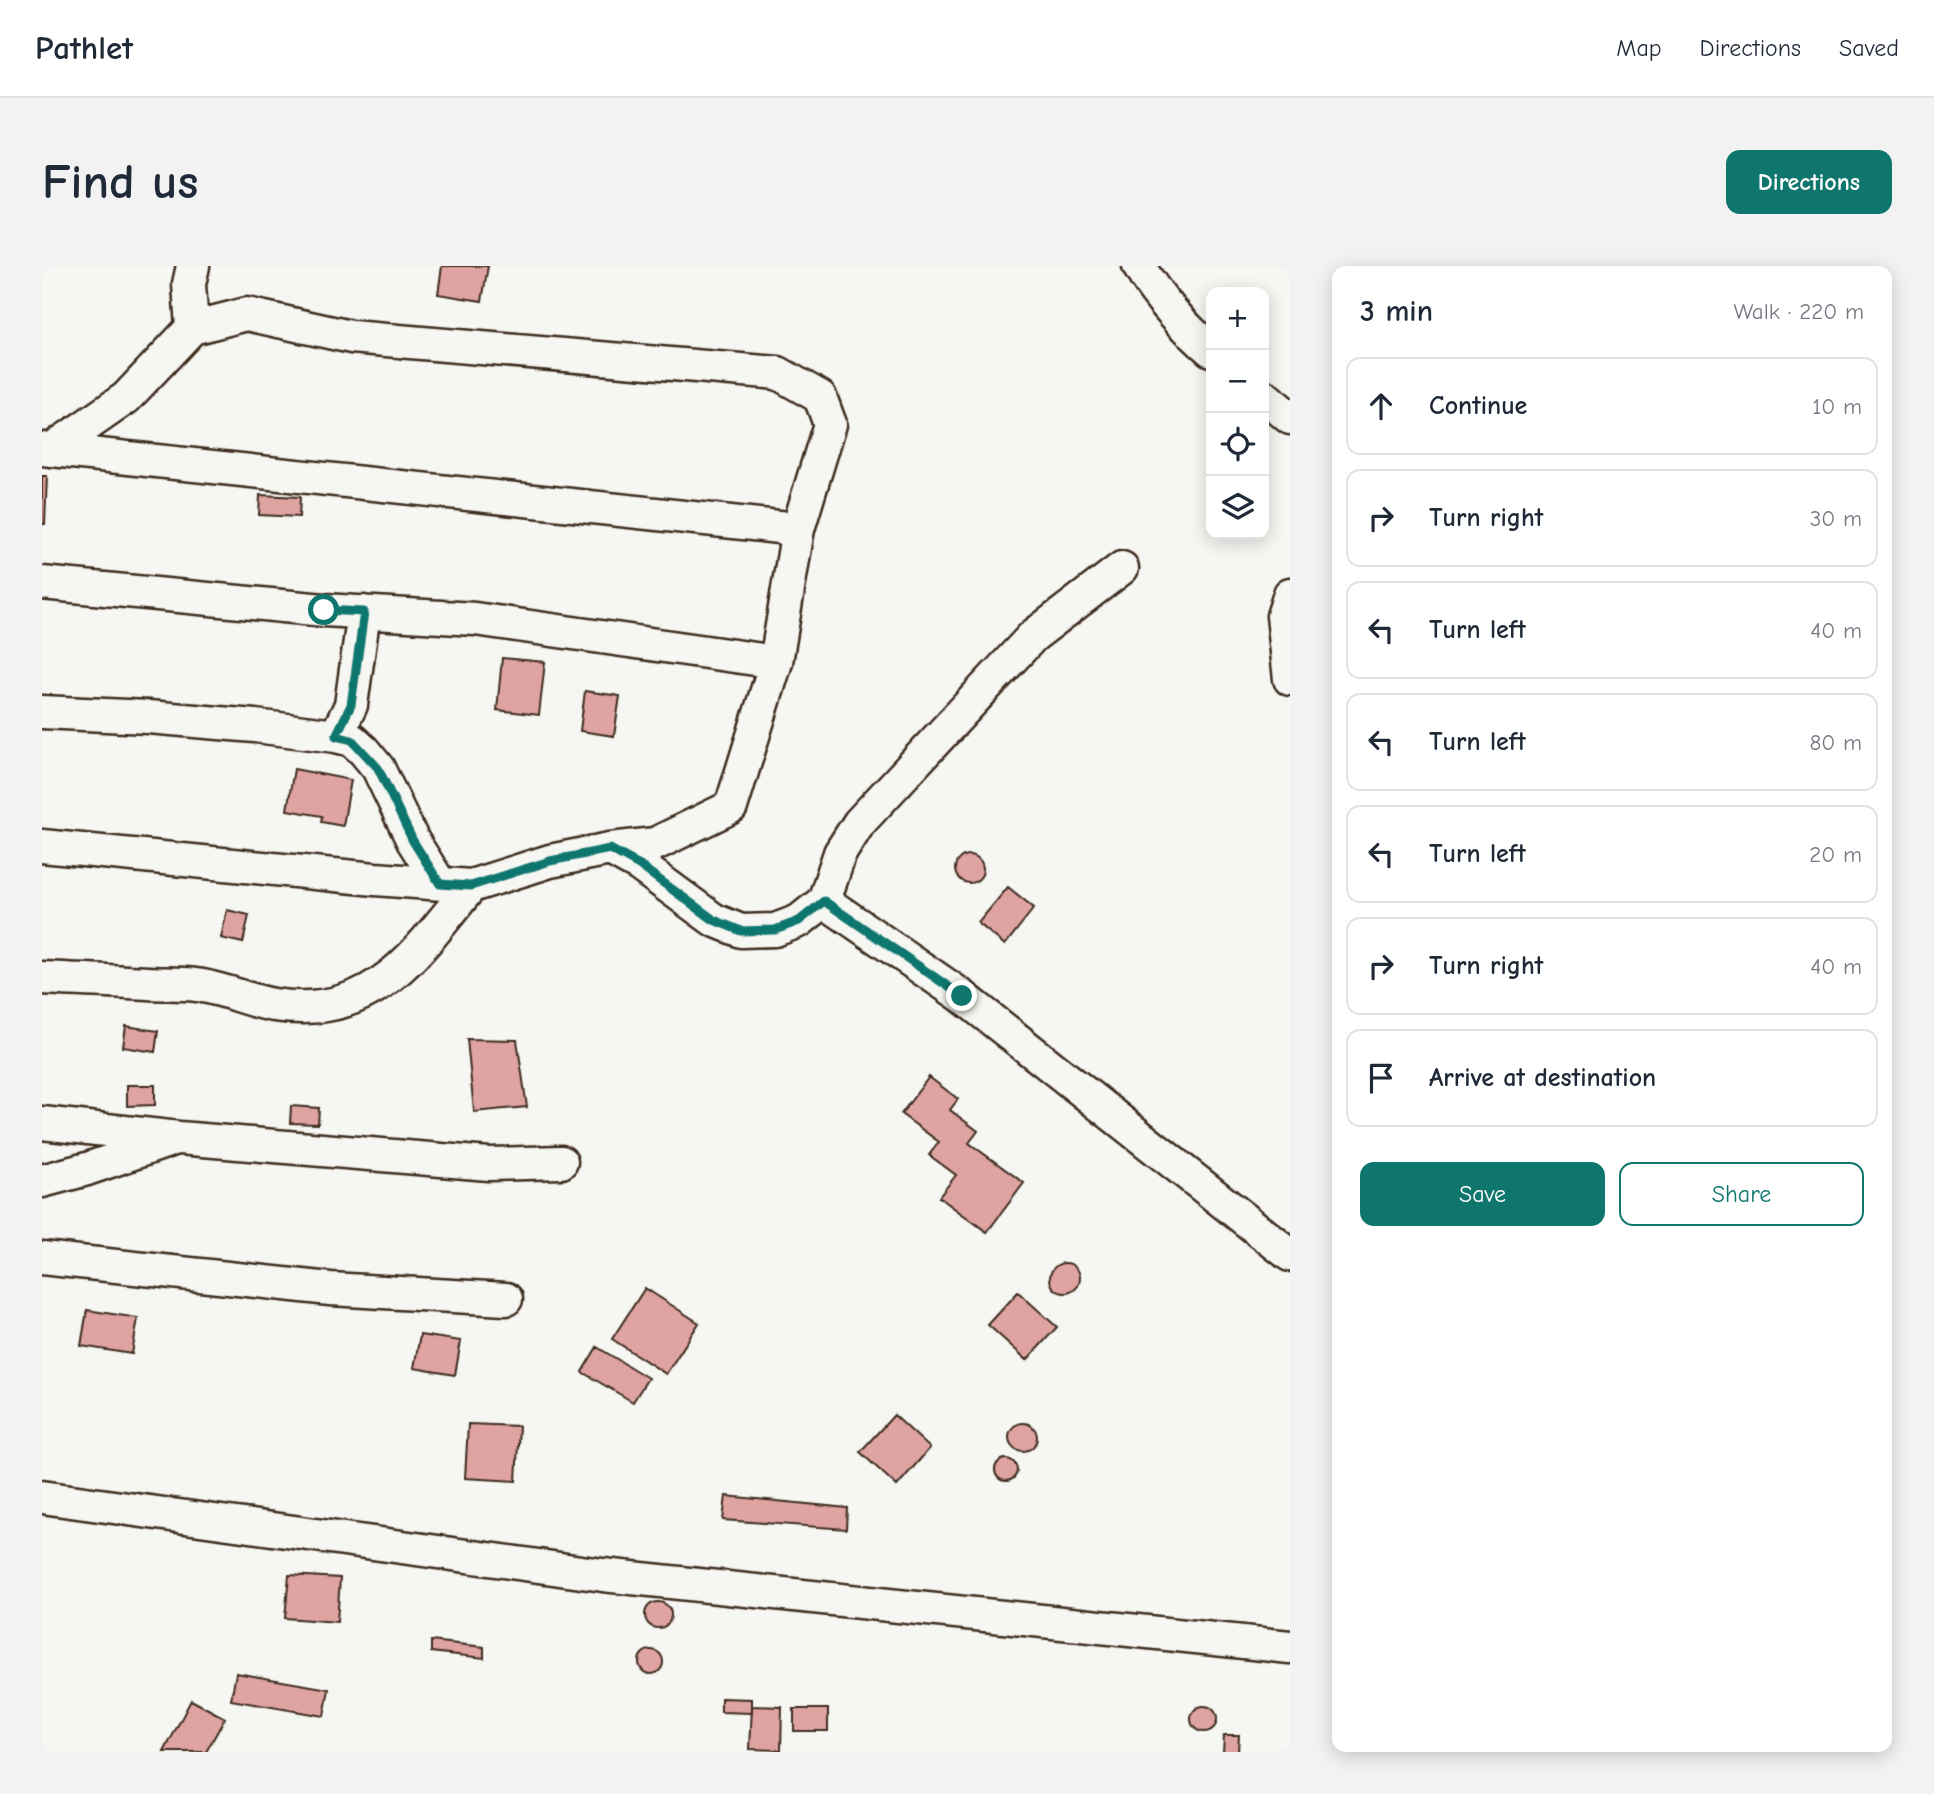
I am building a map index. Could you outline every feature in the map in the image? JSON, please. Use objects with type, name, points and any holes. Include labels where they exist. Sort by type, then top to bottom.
[{"type":"street","points":[[192,328],[189,284],[193,266]]},
{"type":"street","points":[[1139,266],[1146,279],[1206,346]]},
{"type":"street","points":[[42,846],[455,885],[550,861],[610,849],[655,844],[731,807],[776,662],[798,529],[830,424],[820,397],[778,373],[351,337],[247,314],[192,328],[126,398],[47,450]]},
{"type":"street","points":[[1269,400],[1290,418]]},
{"type":"street","points":[[47,450],[798,529]]},
{"type":"street","points":[[610,849],[639,865],[714,920],[741,931],[775,930],[799,921],[824,901],[840,853],[859,823],[1033,636],[1122,568]]},
{"type":"street","points":[[42,583],[475,620],[776,662]]},
{"type":"street","points":[[1290,594],[1283,616],[1290,679]]},
{"type":"street","points":[[336,736],[351,705],[364,612]]},
{"type":"street","points":[[42,712],[148,717],[336,736],[352,740],[378,768],[413,841],[455,885]]},
{"type":"street","points":[[42,978],[198,985],[272,1004],[304,1008],[331,1005],[353,999],[388,979],[415,955],[455,885]]},
{"type":"street","points":[[824,901],[962,996],[1290,1255]]},
{"type":"street","points":[[42,1123],[179,1138],[489,1164],[561,1162]]},
{"type":"street","points":[[42,1181],[179,1138]]},
{"type":"street","points":[[42,1258],[330,1289],[506,1299]]},
{"type":"street","points":[[42,1497],[603,1575],[1290,1647]]},
{"type":"building","points":[[442,266],[488,266],[482,301],[438,294]]},
{"type":"building","points":[[42,476],[47,476],[45,524],[42,524]]},
{"type":"building","points":[[260,495],[300,497],[299,517],[259,515]]},
{"type":"building","points":[[502,658],[545,662],[539,715],[497,710]]},
{"type":"building","points":[[585,691],[620,696],[614,736],[580,731]]},
{"type":"building","points":[[294,769],[351,780],[343,826],[321,822],[322,816],[287,810]]},
{"type":"building","points":[[969,855],[979,859],[983,869],[979,879],[969,883],[959,879],[955,869],[959,859]]},
{"type":"building","points":[[1008,887],[1034,908],[1005,945],[978,923]]},
{"type":"building","points":[[227,910],[249,915],[243,943],[221,938]]},
{"type":"building","points":[[126,1026],[158,1031],[155,1052],[123,1047]]},
{"type":"building","points":[[467,1039],[517,1040],[527,1107],[474,1112]]},
{"type":"building","points":[[929,1077],[958,1099],[950,1110],[978,1131],[969,1143],[1024,1183],[987,1232],[939,1197],[956,1175],[929,1155],[939,1142],[901,1114]]},
{"type":"building","points":[[127,1085],[155,1085],[155,1105],[127,1106]]},
{"type":"building","points":[[291,1106],[319,1108],[318,1124],[290,1123]]},
{"type":"building","points":[[1065,1263],[1071,1264],[1079,1272],[1079,1284],[1071,1292],[1065,1293],[1059,1292],[1051,1284],[1050,1278],[1051,1272],[1059,1264]]},
{"type":"building","points":[[645,1288],[699,1323],[666,1374],[612,1339]]},
{"type":"building","points":[[1018,1292],[1057,1327],[1027,1360],[988,1325]]},
{"type":"building","points":[[87,1310],[138,1318],[132,1354],[81,1346]]},
{"type":"building","points":[[420,1335],[461,1341],[455,1375],[414,1368]]},
{"type":"building","points":[[597,1347],[648,1378],[633,1402],[582,1372]]},
{"type":"building","points":[[894,1415],[930,1448],[897,1486],[860,1452]]},
{"type":"building","points":[[1023,1423],[1033,1427],[1037,1437],[1033,1447],[1023,1451],[1013,1447],[1009,1437],[1013,1427]]},
{"type":"building","points":[[468,1424],[519,1426],[516,1481],[465,1478]]},
{"type":"building","points":[[1006,1459],[1014,1462],[1017,1470],[1014,1478],[1006,1481],[998,1478],[995,1470],[998,1462]]},
{"type":"building","points":[[726,1496],[847,1508],[846,1529],[723,1520]]},
{"type":"building","points":[[289,1575],[340,1578],[337,1622],[285,1618]]},
{"type":"building","points":[[658,1602],[667,1606],[671,1615],[667,1624],[658,1628],[649,1624],[645,1615],[649,1606]]},
{"type":"building","points":[[431,1641],[484,1647],[484,1658],[431,1652]]},
{"type":"building","points":[[651,1650],[662,1657],[663,1662],[656,1673],[651,1674],[640,1667],[639,1662],[646,1651]]},
{"type":"building","points":[[236,1673],[329,1689],[324,1716],[231,1700]]},
{"type":"building","points":[[721,1698],[752,1699],[752,1713],[721,1712]]},
{"type":"building","points":[[191,1700],[225,1718],[206,1752],[164,1752]]},
{"type":"building","points":[[752,1706],[782,1707],[781,1750],[750,1749]]},
{"type":"building","points":[[1204,1706],[1213,1710],[1217,1719],[1213,1728],[1204,1732],[1195,1728],[1191,1719],[1195,1710]]},
{"type":"building","points":[[794,1709],[828,1709],[828,1731],[794,1731]]},
{"type":"building","points":[[1224,1735],[1239,1735],[1238,1752],[1223,1752]]},
{"type":"route","points":[[324,610],[364,612],[351,705],[336,736],[352,740],[378,768],[413,841],[440,884],[471,886],[550,861],[610,849],[639,865],[714,920],[741,931],[775,930],[799,921],[824,901],[962,996]]}]
